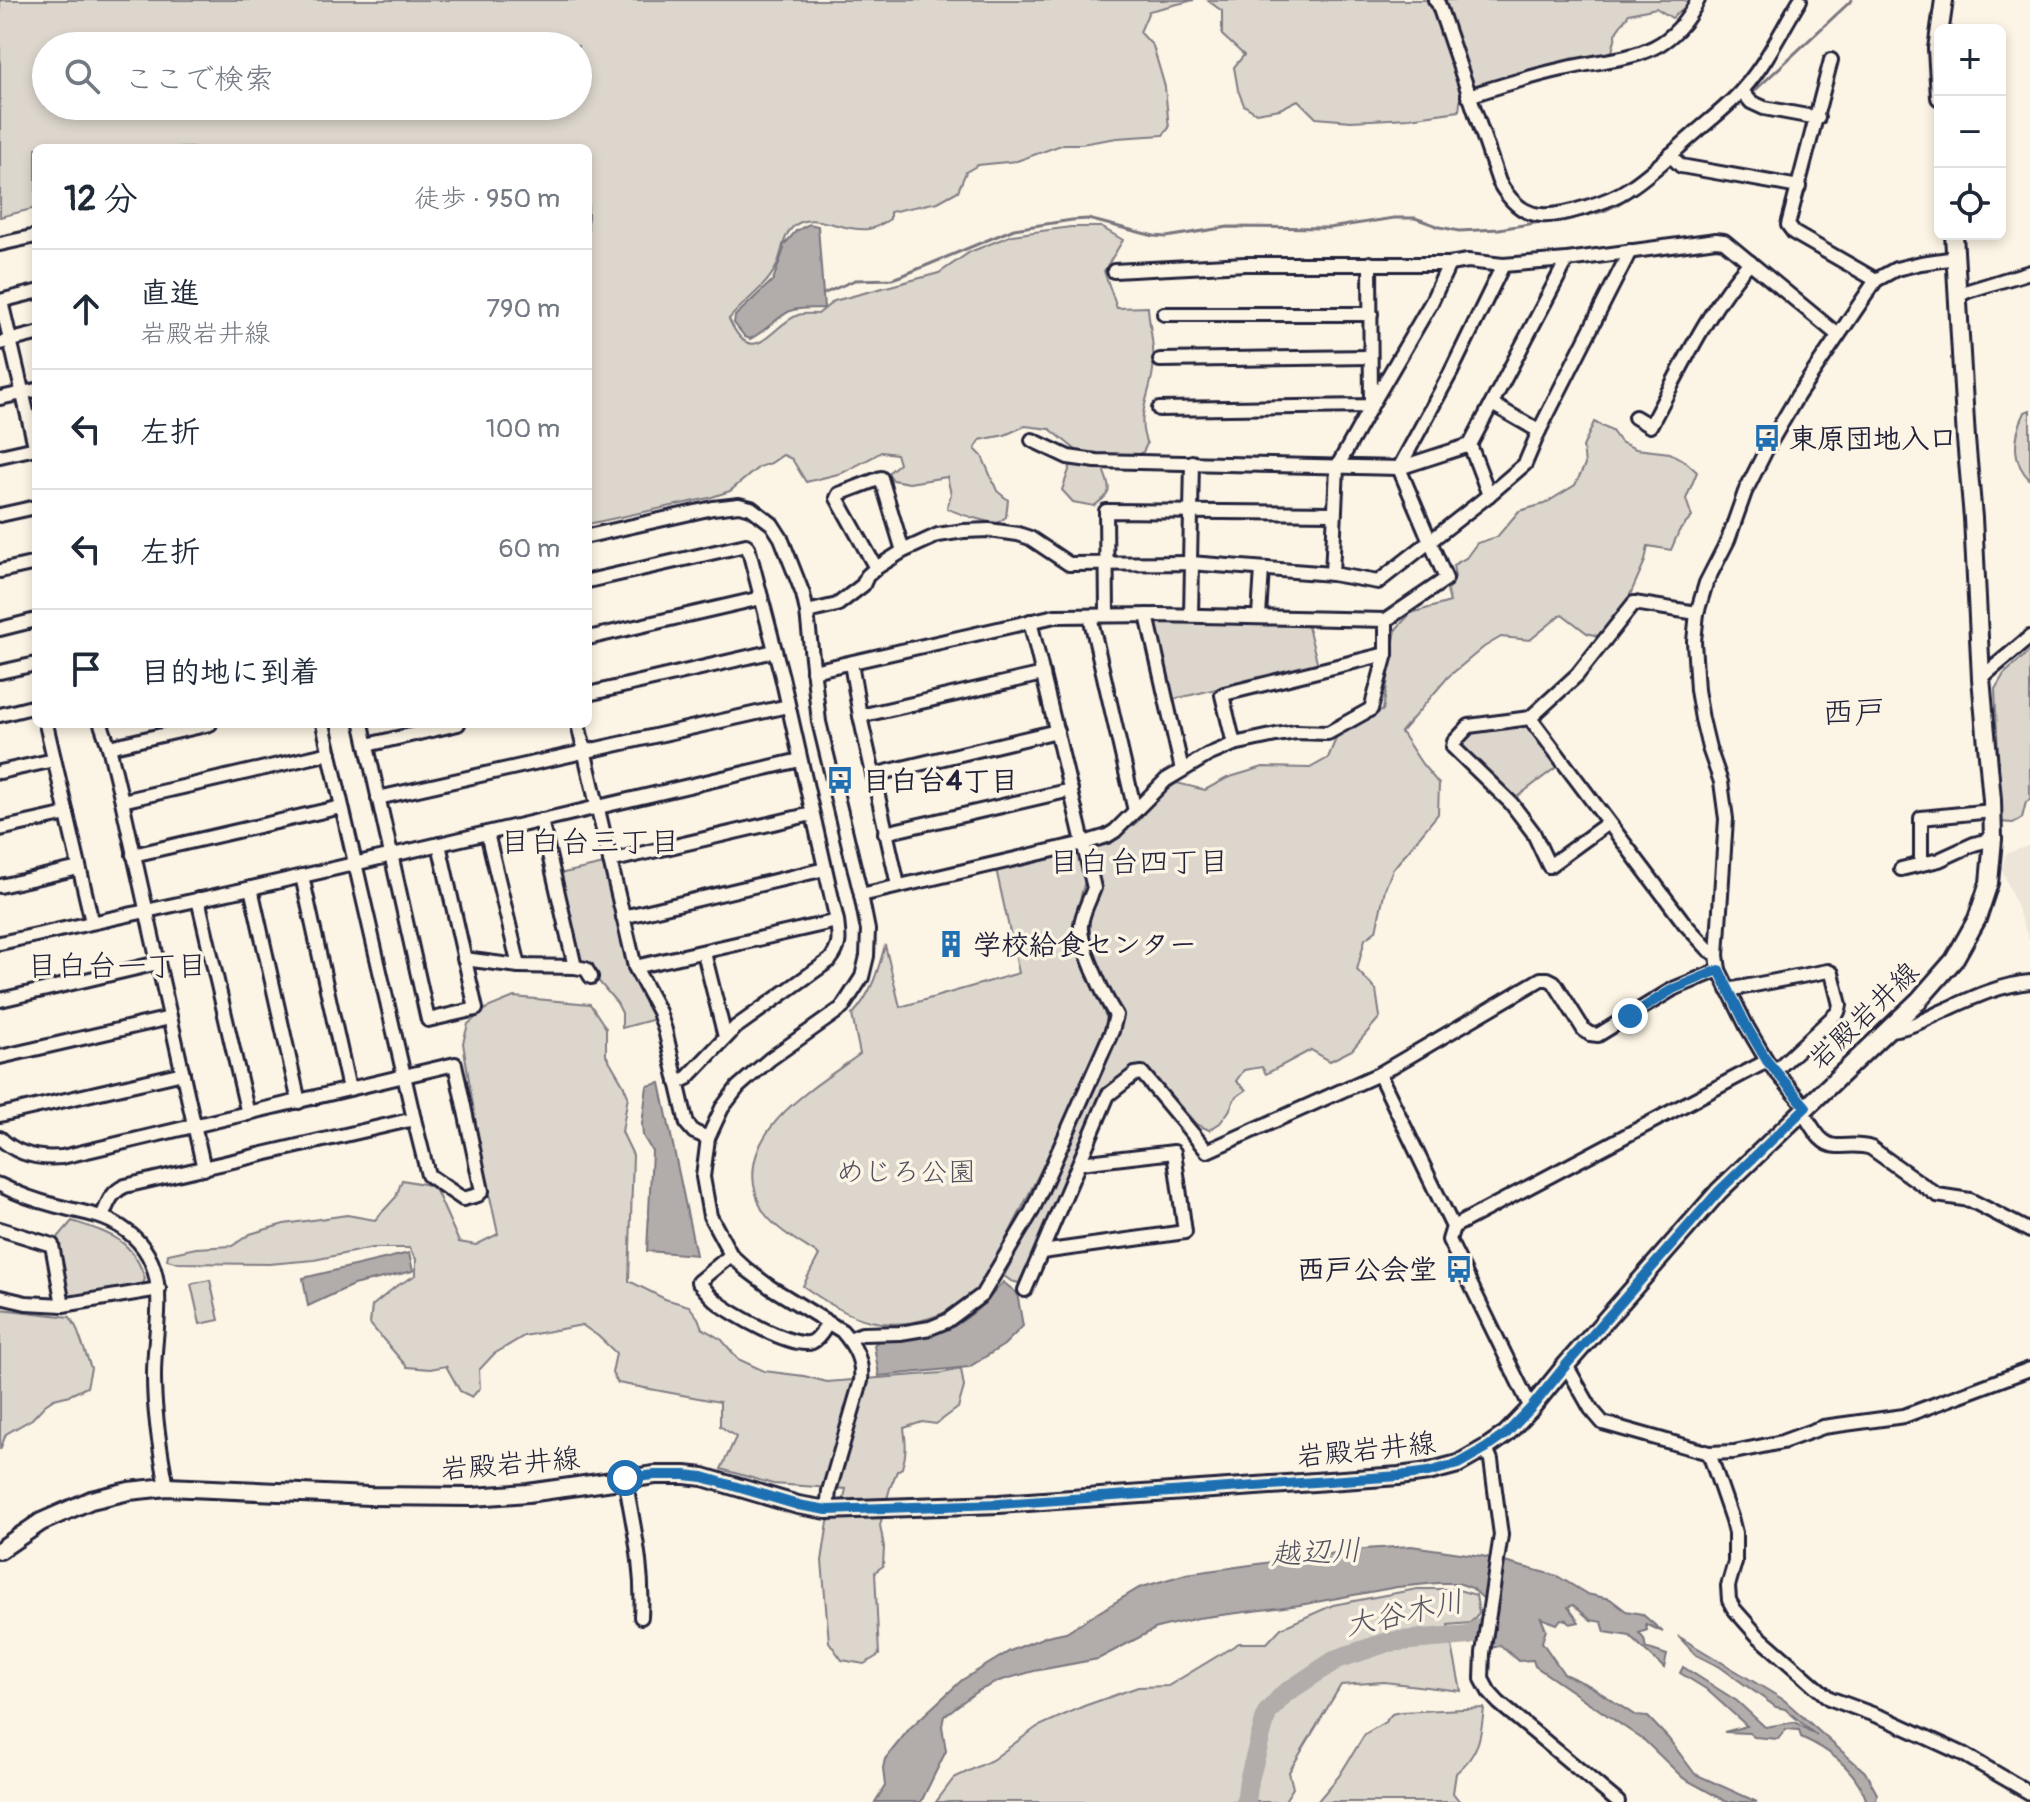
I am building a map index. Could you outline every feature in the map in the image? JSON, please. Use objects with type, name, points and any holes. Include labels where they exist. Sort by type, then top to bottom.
[{"type":"main road","points":[[1940,96],[1937,49],[1944,0]]},
{"type":"main road","name":"岩殿岩井線","points":[[0,1550],[41,1522],[91,1500],[129,1491],[167,1487],[473,1497],[528,1493],[625,1478],[685,1475],[827,1510],[999,1504],[1399,1476],[1458,1464],[1486,1448],[1506,1434],[1531,1408],[1719,1191],[1937,981],[1967,940],[1984,902],[1992,862],[1992,811],[1954,240]]},
{"type":"street","points":[[1435,0],[1499,182],[1515,205],[1541,215],[1601,203],[1628,189],[1670,155],[1742,91],[1756,74],[1800,0]]},
{"type":"street","points":[[1468,96],[1541,74],[1633,57],[1648,51],[1674,35],[1691,15],[1698,0]]},
{"type":"street","points":[[1831,60],[1788,225],[1794,233],[1876,280]]},
{"type":"street","points":[[1742,91],[1751,102],[1764,108],[1818,118]]},
{"type":"street","points":[[1670,155],[1681,166],[1799,187]]},
{"type":"street","points":[[0,244],[32,237]]},
{"type":"street","points":[[1114,271],[1245,264],[1449,264],[1468,261],[1503,265],[1567,260],[1716,240],[1724,241],[1838,335]]},
{"type":"street","points":[[807,612],[837,605],[863,585],[876,568],[903,551],[938,535],[964,531],[1018,534],[1030,538],[1069,564],[1191,564],[1332,574],[1378,582],[1525,464],[1630,251]]},
{"type":"street","points":[[1956,258],[1896,269],[1876,280],[1798,395],[1767,448],[1706,583],[1697,613],[1694,641],[1697,690],[1709,748],[1721,782],[1726,819],[1717,955],[1719,970],[1747,1027],[1821,1139],[1836,1147],[1862,1145],[1871,1148],[1937,1195],[1970,1200],[2030,1231]]},
{"type":"street","points":[[1032,440],[1068,457],[1096,461],[1399,468],[1470,445],[1567,260]]},
{"type":"street","points":[[1635,417],[1650,426],[1701,330],[1731,284],[1750,262]]},
{"type":"street","points":[[1370,263],[1371,406]]},
{"type":"street","points":[[1332,574],[1337,467],[1431,303],[1449,264]]},
{"type":"street","points":[[1399,468],[1450,374],[1503,265]]},
{"type":"street","points":[[1958,296],[2030,272]]},
{"type":"street","points":[[32,293],[0,301],[5,342],[32,433]]},
{"type":"street","points":[[1164,314],[1371,314]]},
{"type":"street","points":[[5,342],[32,335]]},
{"type":"street","points":[[1160,360],[1370,357]]},
{"type":"street","points":[[0,398],[32,391]]},
{"type":"street","points":[[1492,404],[1539,431]]},
{"type":"street","points":[[1159,409],[1371,406]]},
{"type":"street","points":[[1470,445],[1489,495]]},
{"type":"street","points":[[0,456],[32,450]]},
{"type":"street","points":[[1191,615],[1192,462]]},
{"type":"street","points":[[813,671],[1055,616],[1191,615],[1386,620],[1446,579],[1399,468]]},
{"type":"street","points":[[876,568],[837,498],[839,494],[881,478],[903,551]]},
{"type":"street","points":[[592,535],[713,508],[739,505],[751,508],[772,524],[781,538],[803,594],[819,722],[861,895],[868,930],[867,956],[862,977],[842,1008],[788,1045],[738,1087],[722,1108],[708,1138],[703,1177],[710,1216],[731,1255],[770,1287],[842,1331],[860,1361],[862,1374],[829,1491],[827,1510]]},
{"type":"street","points":[[0,515],[32,508]]},
{"type":"street","points":[[1107,614],[1106,511],[1333,513]]},
{"type":"street","points":[[592,580],[746,545],[788,706],[837,921],[839,940],[837,951],[830,960],[736,1027],[687,1078],[677,1083]]},
{"type":"street","points":[[0,571],[32,564]]},
{"type":"street","points":[[1259,616],[1262,569]]},
{"type":"street","points":[[592,637],[761,598]]},
{"type":"street","points":[[1608,823],[1549,866],[1533,832],[1511,803],[1453,747],[1454,742],[1469,726],[1530,718],[1577,675],[1634,603],[1697,613]]},
{"type":"street","points":[[1147,615],[1182,770]]},
{"type":"street","points":[[1090,616],[1135,811]]},
{"type":"street","points":[[861,895],[1107,836],[1166,780],[1208,755],[1234,744],[1296,732],[1328,733],[1371,709],[1386,654],[1386,620]]},
{"type":"street","points":[[0,629],[32,621]]},
{"type":"street","points":[[849,1339],[862,1334],[930,1328],[962,1312],[982,1295],[1032,1211],[1112,1031],[1116,1015],[1107,1002],[1090,961],[1080,926],[1094,888],[1030,621]]},
{"type":"street","points":[[1981,678],[2030,637]]},
{"type":"street","points":[[592,693],[774,651]]},
{"type":"street","points":[[1234,744],[1222,695],[1386,654]]},
{"type":"street","points":[[851,663],[898,885]]},
{"type":"street","points":[[0,672],[32,665]]},
{"type":"street","points":[[860,716],[1043,674]]},
{"type":"street","points":[[378,798],[788,706]]},
{"type":"street","points":[[0,715],[32,707]]},
{"type":"street","points":[[1530,718],[1685,924],[1717,955]]},
{"type":"street","points":[[47,728],[92,922]]},
{"type":"street","points":[[102,728],[122,801],[204,1169]]},
{"type":"street","points":[[109,747],[192,728]]},
{"type":"street","points":[[0,1138],[17,1151],[45,1158],[62,1157],[299,1102],[349,1089],[404,1076],[455,1064],[482,1191],[463,1199],[428,1175],[414,1119],[404,1076],[354,863],[324,728]]},
{"type":"street","points":[[363,728],[428,1020],[476,1009],[439,844]]},
{"type":"street","points":[[367,745],[441,728]]},
{"type":"street","points":[[579,728],[635,967],[659,1012],[687,1124],[694,1132],[708,1138]]},
{"type":"street","points":[[873,775],[1057,731]]},
{"type":"street","points":[[122,801],[330,753]]},
{"type":"street","points":[[0,772],[54,760]]},
{"type":"street","points":[[0,943],[800,760]]},
{"type":"street","points":[[885,833],[1071,790]]},
{"type":"street","points":[[133,855],[341,807]]},
{"type":"street","points":[[1921,864],[1921,818],[1992,811]]},
{"type":"street","points":[[0,829],[67,814]]},
{"type":"street","points":[[610,861],[812,814]]},
{"type":"street","points":[[541,820],[575,967]]},
{"type":"street","points":[[487,833],[519,966]]},
{"type":"street","points":[[1901,869],[1939,860],[1993,839]]},
{"type":"street","points":[[0,886],[79,868]]},
{"type":"street","points":[[623,917],[825,869]]},
{"type":"street","points":[[302,876],[349,1089]]},
{"type":"street","points":[[251,888],[299,1102]]},
{"type":"street","points":[[198,899],[248,1114]]},
{"type":"street","points":[[635,967],[837,921]]},
{"type":"street","points":[[704,953],[725,1037]]},
{"type":"street","points":[[464,959],[519,966],[575,967],[586,969],[591,977]]},
{"type":"street","points":[[0,1000],[158,963]]},
{"type":"street","points":[[1025,1290],[1108,1095],[1135,1074],[1142,1073],[1207,1151],[1379,1074],[1541,979],[1554,982],[1584,1030],[1598,1035],[1673,989],[1719,970]]},
{"type":"street","points":[[1453,1227],[1771,1066],[1838,1012],[1840,1005],[1832,973],[1828,971],[1728,990]]},
{"type":"street","points":[[1888,1030],[1909,1026],[1985,992],[2030,982]]},
{"type":"street","points":[[0,1057],[170,1018]]},
{"type":"street","points":[[0,1115],[183,1073]]},
{"type":"street","points":[[1379,1074],[1453,1227],[1449,1240],[1531,1408]]},
{"type":"street","points":[[102,1217],[116,1190],[125,1186],[414,1119]]},
{"type":"street","points":[[1042,1252],[1185,1232],[1174,1152],[1080,1163]]},
{"type":"street","points":[[0,1185],[58,1207],[102,1217],[123,1228],[143,1245],[154,1268],[159,1289],[154,1387],[167,1487]]},
{"type":"street","points":[[0,1229],[52,1245],[63,1305]]},
{"type":"street","points":[[731,1255],[698,1282],[715,1301],[741,1319],[799,1343],[812,1343],[828,1323]]},
{"type":"street","points":[[0,1297],[26,1303],[63,1305],[159,1289]]},
{"type":"street","points":[[1566,1365],[1591,1409],[1603,1423],[1709,1453],[1734,1452],[1782,1442],[1823,1427],[1904,1416],[2030,1369]]},
{"type":"street","points":[[1486,1448],[1491,1460],[1501,1535],[1483,1653],[1482,1679],[1489,1692],[1618,1802]]},
{"type":"street","points":[[1709,1453],[1735,1533],[1735,1562],[1728,1586],[1729,1600],[1757,1635],[1829,1698],[1891,1721],[1963,1754],[2030,1793]]},
{"type":"street","points":[[625,1478],[643,1587],[641,1617]]},
{"type":"shaded area","points":[[809,224],[818,226],[824,308],[790,311],[750,339],[745,337],[734,323],[735,316],[773,280],[783,246],[796,231]]},
{"type":"shaded area","points":[[2030,845],[2030,942],[2002,869],[2006,854]]},
{"type":"shaded area","points":[[660,1083],[696,1255],[647,1251],[652,1151],[643,1136],[642,1124],[647,1086]]},
{"type":"shaded area","points":[[409,1253],[413,1271],[353,1285],[308,1306],[303,1278]]},
{"type":"shaded area","points":[[1003,1282],[1017,1293],[1023,1326],[1004,1345],[969,1367],[879,1376],[874,1345],[880,1339],[918,1338],[949,1328],[977,1310]]},
{"type":"shaded area","points":[[1411,1546],[1482,1556],[1557,1576],[1587,1594],[1610,1599],[1626,1611],[1642,1614],[1663,1632],[1646,1624],[1647,1630],[1639,1633],[1646,1648],[1667,1655],[1664,1668],[1630,1636],[1605,1632],[1602,1622],[1591,1620],[1573,1605],[1568,1607],[1579,1622],[1570,1624],[1561,1619],[1557,1624],[1541,1618],[1546,1630],[1542,1642],[1564,1674],[1590,1686],[1636,1716],[1648,1717],[1695,1774],[1757,1802],[1727,1802],[1683,1778],[1645,1741],[1535,1666],[1533,1660],[1518,1661],[1500,1645],[1489,1649],[1498,1612],[1472,1588],[1458,1583],[1438,1583],[1198,1618],[1157,1628],[1098,1659],[999,1681],[976,1692],[944,1716],[942,1726],[946,1751],[921,1802],[875,1802],[885,1786],[885,1759],[910,1728],[962,1680],[1010,1651],[1066,1632],[1139,1588],[1186,1574],[1364,1549]]},
{"type":"shaded area","points":[[1678,1636],[1784,1700],[1865,1772],[1877,1794],[1876,1802],[1867,1802],[1857,1780],[1841,1762],[1801,1737],[1799,1730],[1786,1729],[1778,1739],[1724,1732],[1747,1726],[1706,1689],[1680,1673],[1683,1667],[1737,1701],[1765,1727],[1795,1722],[1817,1736],[1785,1709],[1776,1707],[1720,1667],[1696,1655]]},
{"type":"green space","points":[[0,0],[1194,0],[1149,11],[1140,32],[1153,46],[1165,87],[1169,128],[1163,135],[1064,144],[1017,161],[978,165],[966,172],[958,191],[938,202],[890,212],[890,219],[871,228],[851,228],[808,220],[801,222],[786,236],[771,276],[729,319],[746,342],[754,344],[798,315],[818,314],[834,301],[939,273],[970,252],[1012,235],[1071,227],[1101,227],[1123,240],[1104,271],[1117,308],[1148,307],[1154,363],[1142,424],[1147,444],[1143,452],[1134,456],[1109,458],[1104,472],[1108,492],[1094,506],[1073,502],[1062,490],[1076,450],[1050,429],[1025,426],[1005,435],[980,440],[975,449],[982,456],[997,491],[1008,500],[1006,517],[996,524],[947,508],[951,494],[947,477],[909,483],[893,480],[888,473],[899,464],[896,454],[881,452],[842,473],[806,482],[792,459],[783,455],[759,467],[730,491],[592,523],[592,144],[32,144],[32,209],[0,217]]},
{"type":"green space","points":[[1207,0],[1685,0],[1688,4],[1672,18],[1656,8],[1629,14],[1617,31],[1611,56],[1536,72],[1461,95],[1459,111],[1351,121],[1316,118],[1298,100],[1280,109],[1256,113],[1244,105],[1234,67],[1244,55],[1222,35],[1222,11]]},
{"type":"green space","points":[[2030,410],[2030,480],[2019,464],[2016,438],[2025,412]]},
{"type":"green space","points":[[1594,422],[1612,431],[1620,442],[1636,449],[1670,453],[1697,472],[1686,499],[1692,517],[1679,531],[1671,550],[1648,546],[1645,561],[1622,613],[1609,628],[1597,636],[1587,633],[1562,614],[1530,640],[1501,637],[1448,677],[1401,732],[1439,784],[1438,814],[1393,869],[1385,889],[1376,931],[1365,939],[1357,970],[1376,990],[1380,1017],[1352,1050],[1330,1061],[1311,1050],[1266,1074],[1262,1067],[1244,1070],[1236,1081],[1246,1090],[1235,1098],[1220,1123],[1209,1130],[1196,1124],[1146,1067],[1135,1069],[1108,1087],[1019,1283],[1011,1281],[1004,1276],[1051,1187],[1122,1024],[1090,938],[1090,917],[1100,888],[1093,854],[1096,847],[1119,836],[1137,822],[1157,797],[1177,783],[1205,790],[1227,778],[1263,767],[1310,768],[1328,758],[1337,736],[1383,710],[1396,629],[1411,613],[1450,602],[1447,591],[1455,577],[1453,565],[1466,558],[1477,543],[1497,537],[1519,511],[1544,504],[1575,485],[1585,465],[1583,447]]},
{"type":"green space","points":[[1154,618],[1307,623],[1318,665],[1170,700],[1152,622]]},
{"type":"green space","points":[[2030,651],[2030,800],[2026,802],[2022,818],[2013,823],[1999,822],[1995,689],[2004,674]]},
{"type":"green space","points":[[1523,721],[1559,765],[1513,800],[1457,748],[1470,729]]},
{"type":"green space","name":"めじろ公園","points":[[1069,852],[1079,857],[1085,881],[1073,925],[1082,964],[1108,1021],[1073,1106],[993,1266],[982,1285],[969,1297],[944,1313],[899,1324],[870,1321],[843,1311],[803,1286],[819,1255],[776,1226],[761,1208],[754,1185],[754,1163],[761,1144],[788,1109],[860,1054],[852,1015],[869,991],[885,945],[900,1007],[1019,973],[996,869]]},
{"type":"green space","points":[[604,864],[628,965],[655,1019],[622,1028],[622,1013],[617,1003],[596,978],[593,964],[585,964],[579,958],[559,874]]},
{"type":"green space","points":[[514,997],[590,1004],[606,1028],[606,1055],[628,1096],[622,1132],[633,1155],[629,1281],[665,1299],[689,1306],[702,1328],[722,1340],[738,1359],[764,1371],[827,1382],[961,1369],[964,1387],[958,1408],[936,1424],[922,1422],[904,1428],[904,1463],[890,1488],[880,1525],[883,1566],[875,1572],[879,1655],[864,1664],[842,1660],[829,1642],[822,1561],[828,1522],[842,1507],[846,1489],[773,1484],[721,1469],[736,1437],[720,1426],[720,1402],[618,1383],[612,1373],[616,1353],[582,1325],[524,1336],[494,1354],[479,1370],[480,1388],[472,1397],[460,1391],[446,1366],[430,1369],[407,1367],[370,1324],[372,1306],[416,1275],[416,1259],[409,1248],[372,1248],[314,1260],[269,1264],[179,1263],[167,1260],[168,1254],[196,1248],[232,1246],[250,1234],[284,1224],[347,1215],[375,1220],[396,1197],[402,1180],[434,1186],[459,1242],[476,1245],[498,1234],[481,1155],[463,1043],[468,1024],[487,1008]]},
{"type":"green space","points":[[72,1221],[108,1234],[126,1246],[140,1266],[145,1279],[142,1286],[71,1299],[67,1296],[54,1242]]},
{"type":"green space","points":[[210,1280],[219,1320],[200,1324],[191,1284]]},
{"type":"green space","points":[[0,1309],[70,1317],[91,1368],[87,1387],[45,1405],[32,1419],[6,1434],[0,1450]]},
{"type":"green space","points":[[1417,1589],[1455,1589],[1476,1595],[1479,1613],[1470,1623],[1448,1625],[1461,1691],[1384,1682],[1341,1685],[1289,1772],[1293,1788],[1284,1802],[936,1802],[954,1778],[992,1760],[1037,1727],[1084,1706],[1138,1687],[1168,1686],[1239,1643],[1267,1643],[1281,1628],[1333,1605]]},
{"type":"green space","points":[[1484,1708],[1478,1744],[1470,1759],[1456,1773],[1453,1793],[1460,1802],[1317,1802],[1339,1776],[1365,1734],[1392,1714]]},
{"type":"waterway","points":[[1749,96],[1852,0]]},
{"type":"waterway","points":[[1685,150],[1743,102]]},
{"type":"waterway","points":[[1563,219],[1607,209],[1645,184]]},
{"type":"waterway","points":[[823,294],[855,280],[892,279],[1014,229],[1072,220],[1088,219],[1166,237],[1228,227],[1329,228],[1394,218],[1415,218],[1459,231],[1499,229],[1547,221]]},
{"type":"waterway","name":"大谷木川","points":[[1246,1802],[1267,1713],[1284,1694],[1337,1659],[1388,1642],[1469,1635],[1502,1615]]},
{"type":"place","name":"東原団地入口","points":[[1767,438]]},
{"type":"place","name":"目白台4丁目","points":[[840,780]]},
{"type":"place","name":"学校給食センター","points":[[951,944]]},
{"type":"place","name":"西戸公会堂","points":[[1459,1269]]},
{"type":"district","name":"西戸","points":[[1854,712]]},
{"type":"district","name":"目白台三丁目","points":[[590,842]]},
{"type":"district","name":"目白台四丁目","points":[[1139,862]]},
{"type":"district","name":"目白台一丁目","points":[[117,966]]},
{"type":"route","points":[[625,1478],[655,1475],[703,1477],[798,1505],[827,1510],[893,1509],[1399,1476],[1458,1464],[1506,1434],[1719,1191],[1806,1107],[1767,1061],[1719,970],[1673,989],[1630,1016]]},
{"type":"water label","name":"越辺川","points":[[1316,1552]]}]
